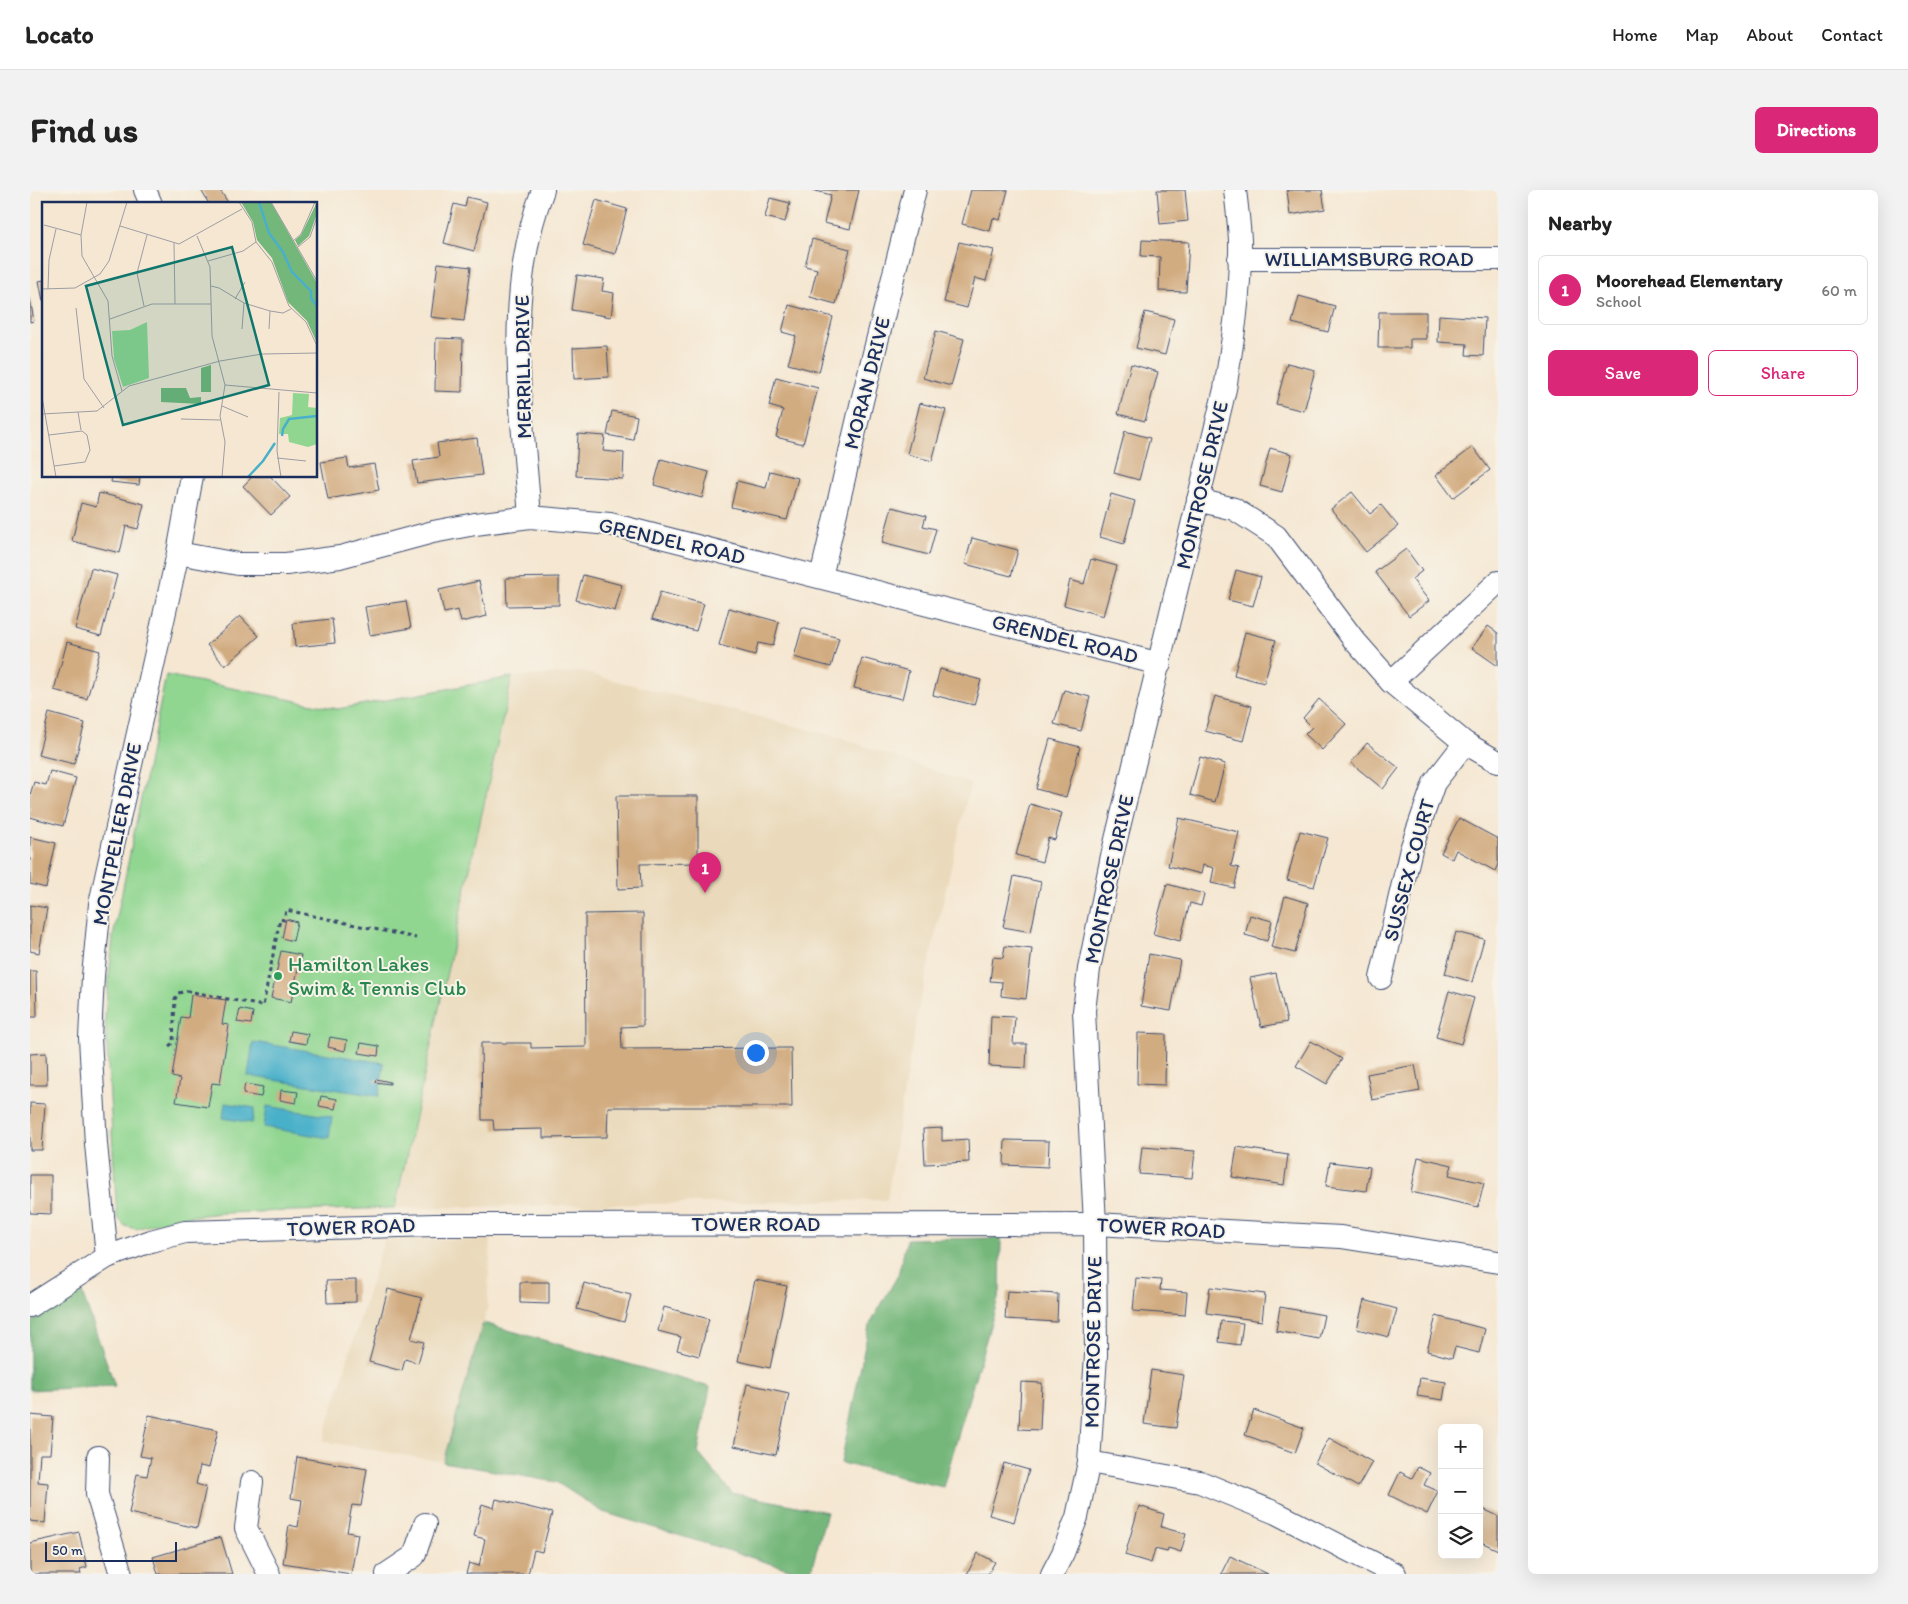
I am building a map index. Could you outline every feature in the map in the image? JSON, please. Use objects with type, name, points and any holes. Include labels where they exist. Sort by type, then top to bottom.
[{"type":"street","points":[[145,190],[150,202]]},
{"type":"street","name":"MERRILL DRIVE","points":[[530,517],[520,377],[518,312],[525,254],[543,190]]},
{"type":"street","name":"MORAN DRIVE","points":[[822,577],[862,401],[915,190]]},
{"type":"street","name":"MONTROSE DRIVE","points":[[1052,1574],[1063,1553],[1077,1517],[1089,1462],[1096,1355],[1095,1224],[1084,1011],[1089,969],[1112,856],[1225,389],[1235,324],[1240,240],[1235,190]]},
{"type":"street","name":"WILLIAMSBURG ROAD","points":[[1239,259],[1498,259]]},
{"type":"street","name":"MONTPELIER DRIVE","points":[[107,1257],[96,1144],[90,1038],[100,904],[178,553],[192,478]]},
{"type":"street","points":[[1198,500],[1234,509],[1276,536],[1354,640],[1391,682],[1466,743],[1498,762]]},
{"type":"street","name":"GRENDEL ROAD","points":[[178,553],[238,564],[286,564],[340,557],[433,532],[530,517],[610,524],[1160,664]]},
{"type":"street","points":[[1391,682],[1498,582]]},
{"type":"street","name":"SUSSEX COURT","points":[[1380,978],[1411,849],[1434,783],[1466,743]]},
{"type":"street","name":"TOWER ROAD","points":[[30,1306],[107,1257],[151,1241],[185,1232],[444,1224],[1095,1224],[1340,1237],[1498,1262]]},
{"type":"street","points":[[98,1457],[96,1494],[120,1574]]},
{"type":"street","points":[[1089,1462],[1200,1482],[1276,1513],[1395,1574]]},
{"type":"street","points":[[252,1482],[246,1528],[269,1574]]},
{"type":"street","points":[[387,1574],[418,1565],[425,1524]]},
{"type":"path","points":[[177,1045],[170,1046],[174,1038],[175,999],[178,993],[188,991],[263,1006],[280,919],[284,920],[286,910],[416,938]]},
{"type":"shaded area","points":[[581,672],[842,738],[970,784],[920,1002],[887,1200],[395,1208],[512,677]]},
{"type":"shaded area","points":[[491,1239],[487,1310],[443,1462],[323,1441],[384,1240]]},
{"type":"green space","name":"Hamilton Lakes Swim & Tennis Club","points":[[166,675],[338,709],[512,677],[395,1208],[222,1213],[175,1218],[136,1229],[125,1226],[117,1217],[105,1015],[113,937]]},
{"type":"green space","points":[[1001,1238],[1000,1292],[943,1487],[841,1463],[869,1326],[898,1275],[907,1239]]},
{"type":"green space","points":[[81,1290],[115,1386],[30,1390],[30,1323]]},
{"type":"green space","points":[[483,1323],[710,1387],[698,1453],[732,1493],[827,1512],[810,1574],[603,1512],[556,1482],[443,1462]]},
{"type":"water","points":[[253,1042],[384,1063],[379,1096],[248,1076]]},
{"type":"water","points":[[225,1103],[255,1108],[252,1123],[223,1118]]},
{"type":"water","points":[[267,1106],[332,1117],[329,1138],[264,1127]]},
{"type":"building","points":[[201,190],[220,190],[228,202],[208,202]]},
{"type":"building","points":[[812,190],[859,190],[850,229],[824,223],[831,195]]},
{"type":"building","points":[[971,190],[1008,190],[1000,220],[993,218],[990,231],[962,224]]},
{"type":"building","points":[[1157,190],[1185,190],[1188,221],[1160,224]]},
{"type":"building","points":[[1287,190],[1322,190],[1325,209],[1290,215]]},
{"type":"building","points":[[467,197],[487,202],[474,251],[444,243],[454,204],[465,207]]},
{"type":"building","points":[[770,198],[790,203],[785,222],[765,217]]},
{"type":"building","points":[[596,200],[627,209],[615,254],[583,245]]},
{"type":"building","points":[[812,239],[850,249],[836,304],[810,297],[817,269],[805,266]]},
{"type":"building","points":[[1142,240],[1189,242],[1186,292],[1159,291],[1160,257],[1141,256]]},
{"type":"building","points":[[959,242],[994,250],[986,281],[975,278],[967,308],[944,302]]},
{"type":"building","points":[[438,263],[471,267],[464,321],[431,317]]},
{"type":"building","points":[[577,275],[604,279],[602,291],[614,293],[611,317],[572,310]]},
{"type":"building","points":[[42,280],[42,296],[39,281]]},
{"type":"building","points":[[1299,296],[1335,306],[1328,332],[1292,323]]},
{"type":"building","points":[[30,298],[34,321],[30,322]]},
{"type":"building","points":[[789,305],[833,317],[819,372],[788,364],[796,336],[782,332]]},
{"type":"building","points":[[1145,312],[1174,319],[1165,355],[1136,348]]},
{"type":"building","points":[[1379,312],[1426,312],[1426,339],[1410,339],[1410,348],[1378,348]]},
{"type":"building","points":[[1439,315],[1485,318],[1483,356],[1466,355],[1467,344],[1438,342]]},
{"type":"building","points":[[936,331],[964,339],[951,386],[923,378]]},
{"type":"building","points":[[436,338],[463,339],[462,392],[435,391]]},
{"type":"building","points":[[607,346],[609,377],[574,379],[573,348]]},
{"type":"building","points":[[1287,363],[1315,370],[1304,411],[1276,404]]},
{"type":"building","points":[[1131,364],[1158,372],[1145,421],[1118,414]]},
{"type":"building","points":[[776,377],[818,388],[803,444],[776,437],[783,410],[769,406]]},
{"type":"building","points":[[920,403],[946,410],[932,461],[907,454]]},
{"type":"building","points":[[612,411],[637,416],[633,440],[607,435]]},
{"type":"building","points":[[1125,431],[1150,438],[1139,480],[1114,473]]},
{"type":"building","points":[[578,434],[605,436],[603,451],[624,453],[623,479],[576,476]]},
{"type":"building","points":[[477,438],[482,475],[417,483],[413,461],[439,457],[437,443]]},
{"type":"building","points":[[1473,447],[1490,470],[1453,498],[1436,475]]},
{"type":"building","points":[[1270,448],[1292,454],[1282,492],[1260,486]]},
{"type":"building","points":[[347,458],[349,468],[374,464],[379,490],[328,499],[321,462]]},
{"type":"building","points":[[661,459],[709,472],[702,498],[654,485]]},
{"type":"building","points":[[770,471],[798,478],[787,520],[731,507],[737,481],[766,488]]},
{"type":"building","points":[[112,478],[140,478],[139,485],[111,482]]},
{"type":"building","points":[[251,478],[272,478],[290,497],[271,515],[243,486]]},
{"type":"building","points":[[1352,492],[1370,514],[1381,505],[1398,526],[1366,552],[1331,509]]},
{"type":"building","points":[[99,493],[144,504],[138,529],[126,526],[120,553],[72,541],[81,503],[96,507]]},
{"type":"building","points":[[1111,494],[1135,501],[1124,544],[1100,537]]},
{"type":"building","points":[[892,507],[926,516],[923,526],[936,529],[929,555],[882,543]]},
{"type":"building","points":[[972,538],[1018,550],[1011,576],[965,564]]},
{"type":"building","points":[[1406,549],[1422,571],[1412,579],[1429,601],[1409,616],[1375,572]]},
{"type":"building","points":[[1091,559],[1117,566],[1103,616],[1064,605],[1070,580],[1084,584]]},
{"type":"building","points":[[91,568],[117,575],[101,636],[75,629]]},
{"type":"building","points":[[1236,570],[1261,577],[1253,606],[1228,600]]},
{"type":"building","points":[[583,575],[622,585],[615,611],[576,600]]},
{"type":"building","points":[[559,577],[559,605],[507,606],[506,578]]},
{"type":"building","points":[[479,581],[487,616],[461,622],[458,610],[444,613],[439,590]]},
{"type":"building","points":[[660,592],[704,604],[696,631],[652,619]]},
{"type":"building","points":[[406,601],[411,628],[370,635],[365,607]]},
{"type":"building","points":[[729,608],[779,622],[773,646],[758,643],[755,655],[719,645]]},
{"type":"building","points":[[240,616],[259,636],[225,666],[207,645]]},
{"type":"building","points":[[332,619],[335,643],[295,647],[293,623]]},
{"type":"building","points":[[1488,626],[1498,633],[1498,666],[1472,648]]},
{"type":"building","points":[[802,628],[839,638],[831,667],[794,657]]},
{"type":"building","points":[[1245,632],[1276,640],[1264,683],[1234,675]]},
{"type":"building","points":[[67,642],[100,651],[87,699],[54,690]]},
{"type":"building","points":[[862,658],[909,671],[902,699],[854,688]]},
{"type":"building","points":[[940,669],[981,680],[974,705],[933,695]]},
{"type":"building","points":[[1064,690],[1090,697],[1081,731],[1054,724]]},
{"type":"building","points":[[1215,696],[1252,706],[1243,741],[1205,731]]},
{"type":"building","points":[[1319,699],[1346,724],[1322,750],[1305,734],[1312,727],[1303,718]]},
{"type":"building","points":[[49,713],[85,723],[74,764],[38,755]]},
{"type":"building","points":[[1050,739],[1080,747],[1066,797],[1036,789]]},
{"type":"building","points":[[1367,743],[1399,768],[1383,789],[1351,763]]},
{"type":"building","points":[[1200,757],[1225,764],[1215,802],[1190,795]]},
{"type":"building","points":[[50,771],[76,778],[63,826],[30,817],[30,795],[34,782],[46,785]]},
{"type":"building","points":[[616,796],[698,796],[698,863],[640,864],[641,888],[618,889]]},
{"type":"building","points":[[1030,804],[1062,813],[1055,840],[1048,838],[1042,862],[1016,855]]},
{"type":"building","points":[[1179,818],[1239,832],[1231,866],[1239,868],[1234,888],[1211,883],[1214,868],[1203,865],[1201,874],[1168,866]]},
{"type":"building","points":[[1459,818],[1498,839],[1498,864],[1495,871],[1456,850],[1452,859],[1441,853]]},
{"type":"building","points":[[1300,831],[1328,838],[1314,887],[1287,880]]},
{"type":"building","points":[[30,837],[56,843],[46,888],[30,884]]},
{"type":"building","points":[[1014,876],[1041,882],[1031,932],[1003,927]]},
{"type":"building","points":[[1167,884],[1204,894],[1201,906],[1190,903],[1180,941],[1153,934]]},
{"type":"building","points":[[1285,896],[1308,903],[1295,953],[1271,947]]},
{"type":"building","points":[[30,905],[47,908],[39,953],[30,951]]},
{"type":"building","points":[[643,913],[643,1026],[621,1027],[622,1049],[791,1048],[792,1107],[608,1107],[607,1137],[543,1138],[543,1129],[494,1130],[493,1120],[482,1120],[481,1043],[531,1043],[531,1048],[586,1047],[585,914]]},
{"type":"building","points":[[1250,915],[1272,921],[1267,941],[1245,935]]},
{"type":"building","points":[[286,919],[297,922],[293,941],[282,938]]},
{"type":"building","points":[[1456,932],[1484,939],[1472,982],[1445,974]]},
{"type":"building","points":[[1005,946],[1032,949],[1026,999],[1001,996],[1002,982],[990,981],[993,957],[1003,958]]},
{"type":"building","points":[[281,951],[301,955],[291,1002],[271,998]]},
{"type":"building","points":[[1149,954],[1180,960],[1171,1011],[1141,1006]]},
{"type":"building","points":[[30,971],[36,971],[37,1017],[30,1017]]},
{"type":"building","points":[[1276,973],[1287,1022],[1261,1027],[1250,978]]},
{"type":"building","points":[[1449,991],[1474,998],[1461,1044],[1436,1037]]},
{"type":"building","points":[[191,995],[226,1000],[222,1024],[229,1025],[220,1084],[212,1083],[208,1107],[176,1102],[180,1079],[172,1077],[181,1017],[188,1018]]},
{"type":"building","points":[[240,1009],[253,1012],[251,1024],[237,1022]]},
{"type":"building","points":[[991,1016],[1015,1017],[1013,1044],[1027,1044],[1026,1068],[989,1066]]},
{"type":"building","points":[[291,1031],[308,1034],[306,1044],[289,1041]]},
{"type":"building","points":[[1138,1033],[1166,1034],[1165,1085],[1137,1084]]},
{"type":"building","points":[[330,1037],[347,1040],[345,1051],[328,1047]]},
{"type":"building","points":[[1311,1041],[1342,1059],[1327,1084],[1296,1066]]},
{"type":"building","points":[[361,1043],[379,1046],[378,1056],[359,1053]]},
{"type":"building","points":[[46,1053],[47,1085],[30,1085],[30,1054]]},
{"type":"building","points":[[1415,1065],[1420,1091],[1372,1100],[1367,1074]]},
{"type":"building","points":[[376,1079],[390,1082],[390,1084],[375,1082]]},
{"type":"building","points":[[245,1084],[263,1087],[261,1097],[243,1094]]},
{"type":"building","points":[[281,1090],[298,1092],[296,1103],[280,1100]]},
{"type":"building","points":[[321,1096],[337,1099],[335,1109],[319,1106]]},
{"type":"building","points":[[30,1103],[45,1104],[42,1150],[30,1150]]},
{"type":"building","points":[[942,1128],[942,1141],[968,1139],[969,1162],[925,1164],[923,1129]]},
{"type":"building","points":[[1005,1140],[1049,1141],[1048,1167],[1004,1165]]},
{"type":"building","points":[[1142,1147],[1195,1151],[1192,1178],[1139,1174]]},
{"type":"building","points":[[1237,1147],[1288,1155],[1284,1185],[1232,1177]]},
{"type":"building","points":[[1418,1157],[1452,1165],[1449,1175],[1484,1183],[1478,1207],[1411,1192]]},
{"type":"building","points":[[1330,1162],[1370,1167],[1366,1191],[1326,1186]]},
{"type":"building","points":[[30,1175],[51,1175],[51,1214],[30,1213]]},
{"type":"building","points":[[1136,1278],[1161,1280],[1160,1290],[1187,1292],[1185,1315],[1133,1311]]},
{"type":"building","points":[[356,1280],[356,1302],[327,1303],[326,1281]]},
{"type":"building","points":[[755,1280],[787,1286],[770,1368],[738,1361]]},
{"type":"building","points":[[520,1282],[549,1282],[549,1304],[520,1303]]},
{"type":"building","points":[[584,1283],[631,1295],[624,1322],[577,1309]]},
{"type":"building","points":[[1210,1287],[1265,1294],[1262,1321],[1206,1313]]},
{"type":"building","points":[[388,1289],[422,1298],[411,1339],[424,1342],[418,1363],[405,1359],[402,1371],[369,1362]]},
{"type":"building","points":[[1007,1291],[1058,1294],[1057,1322],[1005,1319]]},
{"type":"building","points":[[1364,1300],[1397,1309],[1389,1337],[1357,1329]]},
{"type":"building","points":[[664,1307],[709,1319],[699,1356],[677,1350],[681,1337],[658,1331]]},
{"type":"building","points":[[1280,1307],[1324,1315],[1319,1339],[1276,1331]]},
{"type":"building","points":[[1436,1316],[1485,1329],[1479,1353],[1455,1347],[1452,1358],[1427,1351]]},
{"type":"building","points":[[1221,1321],[1243,1323],[1240,1345],[1219,1342]]},
{"type":"building","points":[[1151,1370],[1184,1375],[1176,1428],[1144,1424]]},
{"type":"building","points":[[1420,1378],[1446,1382],[1443,1400],[1417,1396]]},
{"type":"building","points":[[1021,1382],[1042,1383],[1040,1430],[1019,1429]]},
{"type":"building","points":[[747,1384],[789,1393],[776,1455],[734,1446]]},
{"type":"building","points":[[1254,1410],[1304,1428],[1295,1453],[1245,1435]]},
{"type":"building","points":[[30,1415],[53,1417],[50,1454],[40,1454],[38,1482],[48,1483],[45,1523],[30,1521]]},
{"type":"building","points":[[149,1415],[218,1430],[209,1468],[200,1466],[196,1484],[206,1487],[197,1528],[129,1513],[137,1474],[147,1476],[151,1458],[140,1456]]},
{"type":"building","points":[[1329,1438],[1372,1462],[1358,1487],[1315,1463]]},
{"type":"building","points":[[297,1457],[367,1469],[361,1506],[352,1505],[347,1532],[358,1534],[351,1574],[283,1563],[289,1525],[298,1527],[302,1500],[291,1498]]},
{"type":"building","points":[[1004,1463],[1029,1470],[1014,1522],[989,1515]]},
{"type":"building","points":[[1418,1467],[1430,1473],[1424,1485],[1438,1491],[1427,1514],[1389,1495],[1400,1472],[1412,1478]]},
{"type":"building","points":[[496,1499],[552,1513],[542,1552],[534,1550],[528,1574],[466,1574],[469,1563],[479,1566],[485,1539],[474,1536],[482,1504],[494,1508]]},
{"type":"building","points":[[1139,1506],[1164,1514],[1161,1527],[1186,1534],[1181,1552],[1168,1548],[1167,1552],[1155,1549],[1151,1563],[1125,1555]]},
{"type":"building","points":[[1483,1509],[1498,1516],[1498,1550],[1483,1543]]},
{"type":"building","points":[[79,1532],[87,1567],[80,1569],[81,1574],[30,1574],[30,1543]]},
{"type":"building","points":[[221,1537],[232,1574],[158,1574],[153,1557]]},
{"type":"building","points":[[978,1553],[995,1562],[988,1574],[967,1574]]},
{"type":"building","points":[[1230,1556],[1268,1574],[1221,1574]]},
{"type":"place","name":"Moorehead Elementary","points":[[705,893]]},
{"type":"place","name":"Hamilton Lakes Swim & Tennis Club","points":[[278,976]]}]
